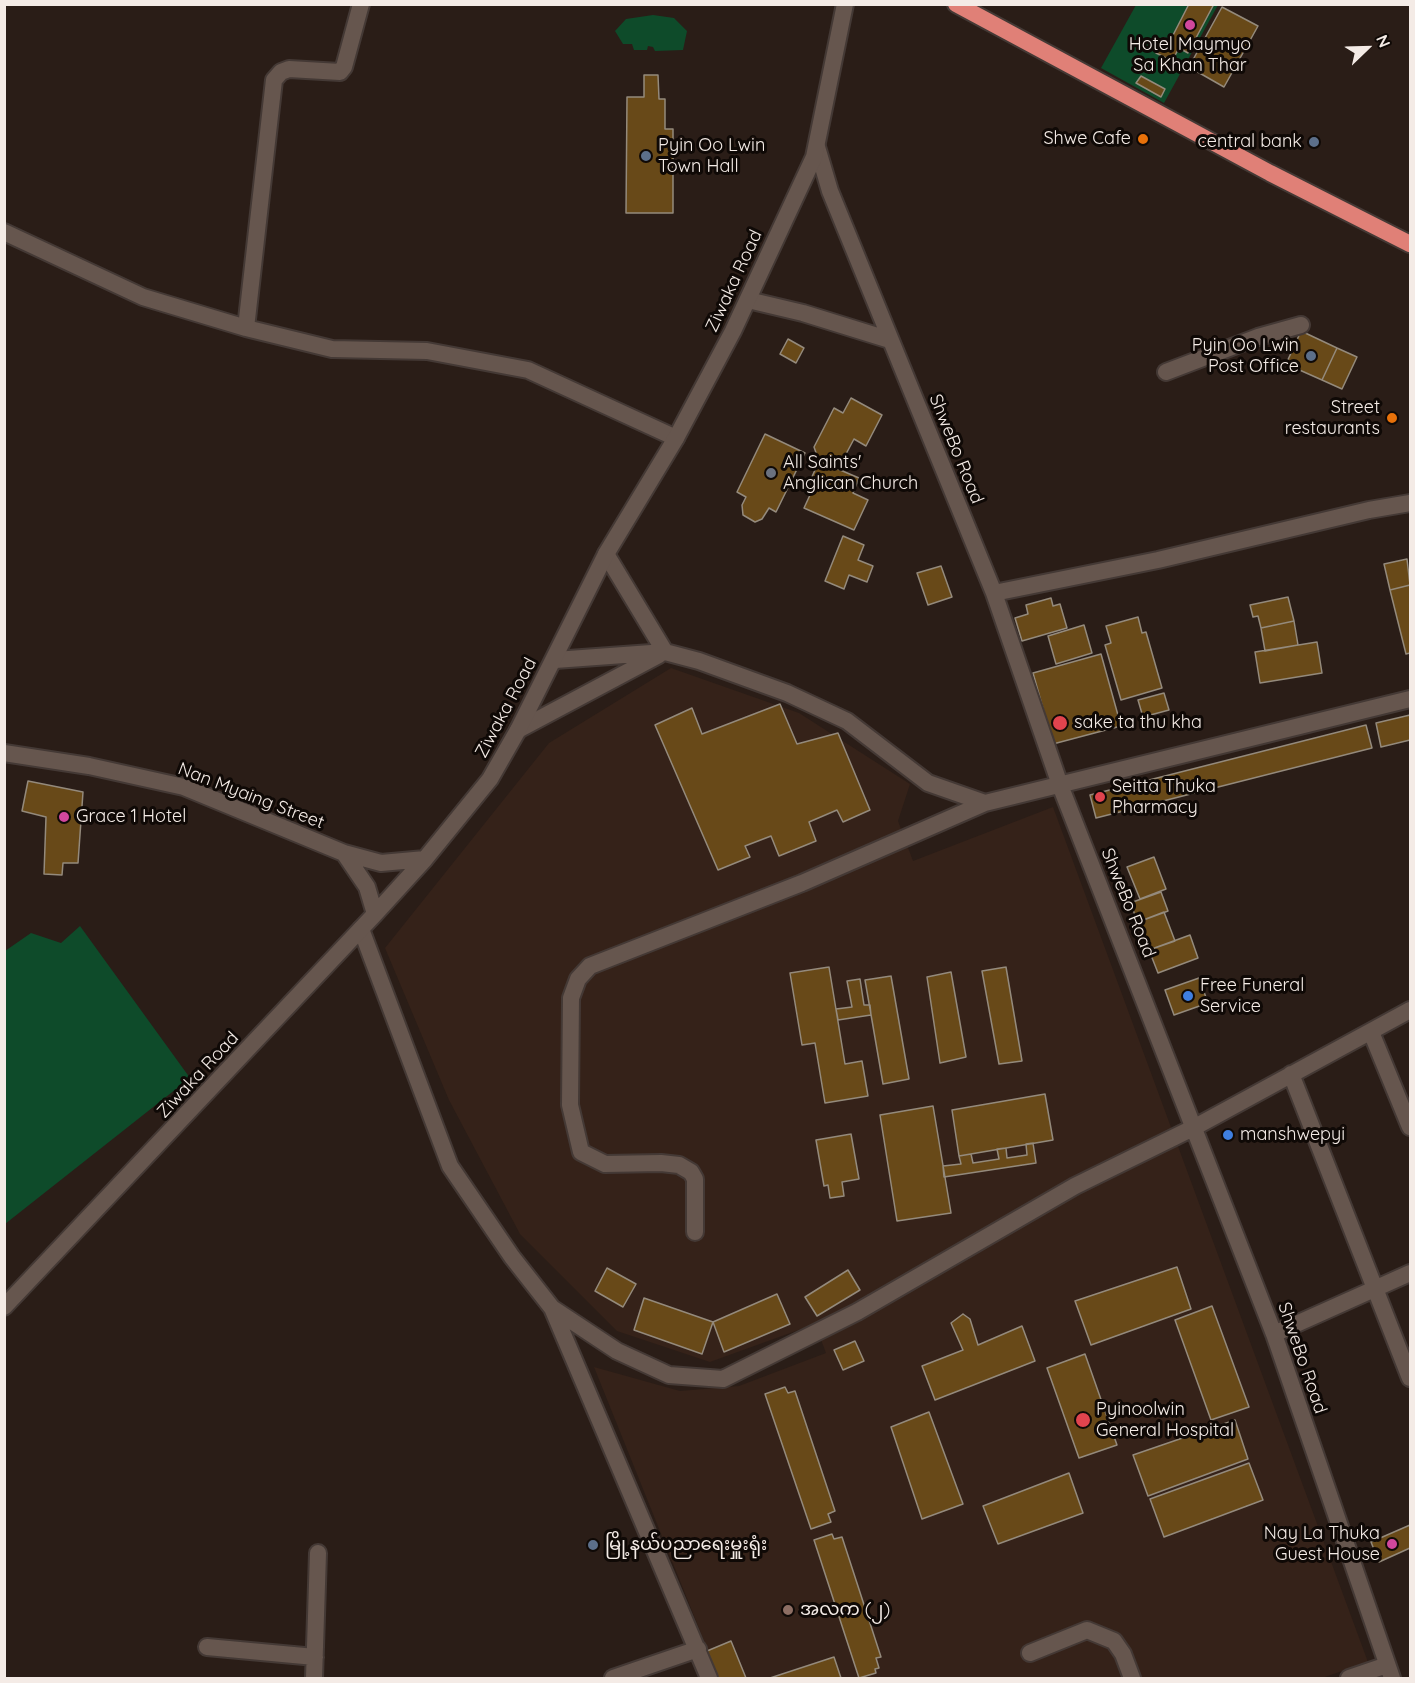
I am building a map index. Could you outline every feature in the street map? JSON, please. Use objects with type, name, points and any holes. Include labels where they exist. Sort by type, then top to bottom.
[{"type":"highway","points":[[956,4],[1270,173],[1410,244]]},
{"type":"street","points":[[246,328],[274,80],[281,72],[289,69],[340,72],[344,67],[361,4]]},
{"type":"street","name":"Ziwaka Road","points":[[4,1307],[375,915],[425,860],[490,779],[555,660],[606,554],[676,438],[748,300],[817,147],[845,4]]},
{"type":"street","name":"ShweBo Road","points":[[817,147],[830,191],[994,593],[1060,785],[1274,1334],[1389,1672]]},
{"type":"street","points":[[4,232],[143,297],[246,328],[332,349],[428,351],[528,370],[676,438]]},
{"type":"street","points":[[748,300],[803,313],[890,340]]},
{"type":"street","points":[[1166,372],[1258,337],[1301,325]]},
{"type":"street","points":[[994,593],[1158,560],[1369,510],[1410,503]]},
{"type":"street","points":[[606,554],[665,652]]},
{"type":"street","points":[[518,730],[665,652]]},
{"type":"street","points":[[555,660],[665,652],[699,661],[787,693],[827,711],[847,721],[928,783],[985,804]]},
{"type":"street","points":[[695,1232],[695,1179],[691,1172],[679,1165],[661,1163],[605,1164],[581,1152],[570,1105],[571,998],[578,979],[590,966],[802,883],[985,804],[1410,699]]},
{"type":"street","name":"Nan Myaing Street","points":[[4,753],[89,766],[184,787],[344,853],[381,863],[425,860]]},
{"type":"street","points":[[344,853],[367,887],[375,915]]},
{"type":"street","points":[[361,929],[450,1166],[512,1257],[552,1308],[709,1678]]},
{"type":"street","points":[[552,1308],[617,1351],[669,1375],[723,1379],[857,1312],[1075,1186],[1195,1127],[1410,1010]]},
{"type":"street","points":[[1371,1032],[1410,1127]]},
{"type":"street","points":[[1291,1074],[1410,1378]]},
{"type":"street","points":[[1274,1334],[1410,1273]]},
{"type":"street","points":[[314,1678],[318,1553]]},
{"type":"street","points":[[1030,1653],[1088,1630],[1114,1641],[1123,1654],[1132,1678]]},
{"type":"street","points":[[207,1647],[315,1658]]},
{"type":"street","points":[[613,1678],[698,1649]]},
{"type":"street","points":[[1349,1678],[1389,1672]]},
{"type":"shaded area","points":[[671,668],[799,713],[910,784],[898,821],[913,861],[1053,807],[1368,1662],[1322,1678],[719,1678],[594,1367],[680,1391],[739,1386],[826,1353],[815,1324],[710,1362],[617,1331],[520,1234],[449,1100],[385,948],[549,743]]},
{"type":"green space","points":[[1136,5],[1218,5],[1164,103],[1101,68]]},
{"type":"green space","points":[[653,15],[674,18],[687,31],[683,50],[655,51],[653,47],[648,46],[647,50],[634,50],[632,44],[623,44],[615,31],[626,19]]},
{"type":"green space","points":[[80,926],[190,1078],[5,1224],[5,951],[31,933],[61,943]]},
{"type":"building","points":[[1189,4],[1214,4],[1188,53],[1179,48],[1172,61],[1156,53],[1164,38],[1170,41]]},
{"type":"building","points":[[1222,7],[1258,26],[1224,87],[1189,67]]},
{"type":"building","points":[[644,75],[658,75],[659,99],[665,99],[665,129],[673,129],[673,213],[626,213],[627,97],[644,97]]},
{"type":"building","points":[[1141,76],[1165,89],[1161,97],[1136,83]]},
{"type":"building","name":"Pyin Oo Lwin Post Office","points":[[1301,331],[1337,348],[1322,380],[1286,364]]},
{"type":"building","points":[[788,339],[804,348],[796,363],[780,354]]},
{"type":"building","points":[[1337,348],[1357,357],[1342,389],[1322,380]]},
{"type":"building","points":[[851,398],[882,415],[866,446],[854,439],[838,469],[819,461],[814,447],[834,408],[843,413]]},
{"type":"building","name":"All Saints' Anglican Church","points":[[765,434],[805,453],[776,512],[769,508],[762,519],[755,522],[743,515],[742,505],[746,497],[737,492]]},
{"type":"building","points":[[819,461],[859,478],[853,493],[868,500],[854,530],[804,508],[816,482],[811,479]]},
{"type":"building","points":[[843,536],[864,545],[858,560],[873,566],[867,582],[849,575],[844,589],[825,581]]},
{"type":"building","points":[[1407,559],[1410,585],[1390,590],[1384,564]]},
{"type":"building","points":[[941,566],[952,597],[928,605],[917,573]]},
{"type":"building","points":[[1410,585],[1410,653],[1406,654],[1390,590]]},
{"type":"building","points":[[1288,597],[1294,621],[1261,628],[1258,616],[1253,617],[1250,605]]},
{"type":"building","points":[[1051,598],[1053,606],[1060,604],[1067,628],[1022,641],[1015,618],[1028,614],[1026,605]]},
{"type":"building","points":[[1138,617],[1142,633],[1146,632],[1162,688],[1121,700],[1105,645],[1111,643],[1106,626]]},
{"type":"building","points":[[1294,621],[1298,645],[1265,651],[1261,628]]},
{"type":"building","points":[[1084,625],[1092,653],[1056,664],[1048,636]]},
{"type":"building","points":[[1317,642],[1322,673],[1260,683],[1255,652]]},
{"type":"building","points":[[1101,654],[1121,726],[1053,744],[1033,673]]},
{"type":"building","points":[[1164,693],[1169,710],[1143,717],[1138,700]]},
{"type":"building","points":[[780,704],[797,744],[838,733],[870,810],[843,822],[837,810],[809,822],[816,841],[779,856],[771,836],[745,846],[750,857],[718,870],[655,725],[692,708],[702,734]]},
{"type":"building","points":[[1410,715],[1410,740],[1381,747],[1376,723]]},
{"type":"building","points":[[1366,725],[1372,748],[1096,818],[1090,795]]},
{"type":"building","points":[[28,781],[83,792],[78,863],[63,863],[62,875],[44,874],[46,817],[22,811]]},
{"type":"building","points":[[1154,857],[1166,889],[1140,899],[1127,867]]},
{"type":"building","points":[[1161,892],[1168,911],[1138,922],[1130,903]]},
{"type":"building","points":[[1164,912],[1175,941],[1149,950],[1138,922]]},
{"type":"building","points":[[1190,935],[1198,958],[1158,973],[1149,950]]},
{"type":"building","points":[[829,967],[845,1064],[862,1061],[868,1096],[825,1103],[815,1043],[802,1045],[790,973]]},
{"type":"building","points":[[1006,967],[1022,1061],[999,1064],[982,971]]},
{"type":"building","points":[[951,972],[966,1057],[940,1063],[927,977]]},
{"type":"building","points":[[891,976],[909,1079],[883,1084],[865,980]]},
{"type":"building","points":[[1199,978],[1208,1003],[1174,1015],[1165,990]]},
{"type":"building","points":[[860,979],[864,1005],[870,1005],[871,1015],[838,1020],[836,1009],[852,1007],[847,981]]},
{"type":"building","points":[[1045,1094],[1053,1140],[959,1156],[952,1110]]},
{"type":"building","points":[[933,1106],[951,1213],[897,1221],[880,1115]]},
{"type":"building","points":[[851,1134],[859,1179],[842,1182],[844,1196],[830,1198],[828,1185],[824,1186],[816,1140]]},
{"type":"building","points":[[1033,1143],[1036,1163],[944,1177],[943,1166],[961,1164],[959,1156],[971,1154],[973,1163],[999,1159],[997,1149],[1006,1148],[1007,1158],[1027,1155],[1026,1144]]},
{"type":"building","points":[[1177,1267],[1191,1309],[1091,1345],[1075,1301]]},
{"type":"building","points":[[607,1268],[636,1284],[623,1307],[595,1291]]},
{"type":"building","points":[[848,1270],[860,1290],[817,1316],[805,1297]]},
{"type":"building","points":[[777,1294],[790,1324],[724,1352],[713,1322]]},
{"type":"building","points":[[644,1298],[713,1322],[702,1354],[634,1330]]},
{"type":"building","points":[[1212,1306],[1249,1407],[1211,1420],[1175,1320]]},
{"type":"building","points":[[963,1314],[970,1319],[978,1345],[1022,1326],[1035,1361],[935,1400],[922,1366],[963,1350],[951,1323]]},
{"type":"building","points":[[855,1341],[864,1361],[843,1370],[834,1350]]},
{"type":"building","points":[[1085,1354],[1117,1445],[1079,1458],[1047,1368]]},
{"type":"building","points":[[785,1387],[788,1393],[795,1391],[835,1511],[828,1514],[831,1522],[811,1529],[765,1394]]},
{"type":"building","points":[[929,1412],[963,1504],[922,1519],[891,1427]]},
{"type":"building","points":[[1235,1420],[1248,1459],[1148,1496],[1133,1455]]},
{"type":"building","points":[[1249,1463],[1263,1500],[1164,1537],[1150,1499]]},
{"type":"building","points":[[1069,1473],[1083,1513],[998,1544],[983,1506]]},
{"type":"building","points":[[1410,1525],[1410,1548],[1379,1562],[1371,1542]]},
{"type":"building","points":[[832,1534],[834,1539],[842,1537],[881,1657],[876,1658],[879,1668],[875,1669],[876,1673],[859,1678],[814,1540]]},
{"type":"building","points":[[731,1641],[746,1678],[718,1678],[707,1651]]},
{"type":"building","points":[[834,1657],[841,1678],[770,1678]]},
{"type":"place","name":"Hotel Maymyo Sa Khan Thar","points":[[1190,25]]},
{"type":"place","name":"Shwe Cafe","points":[[1143,139]]},
{"type":"place","name":"central bank","points":[[1314,142]]},
{"type":"place","name":"Pyin Oo Lwin Town Hall","points":[[646,156]]},
{"type":"place","name":"Pyin Oo Lwin Post Office","points":[[1311,356]]},
{"type":"place","name":"Street restaurants","points":[[1392,418]]},
{"type":"place","name":"All Saints' Anglican Church","points":[[771,473]]},
{"type":"place","name":"sake ta thu kha","points":[[1060,723]]},
{"type":"place","name":"Seitta Thuka Pharmacy","points":[[1100,797]]},
{"type":"place","name":"Grace 1 Hotel","points":[[64,817]]},
{"type":"place","name":"Free Funeral Service","points":[[1188,996]]},
{"type":"place","name":"manshwepyi","points":[[1228,1135]]},
{"type":"place","name":"Pyinoolwin General Hospital","points":[[1083,1420]]},
{"type":"place","name":"Nay La Thuka Guest House","points":[[1392,1544]]},
{"type":"place","name":"မြို့နယ်ပညာရေးမှူးရုံး","points":[[593,1545]]},
{"type":"place","name":"အလက (၂)","points":[[788,1610]]}]
